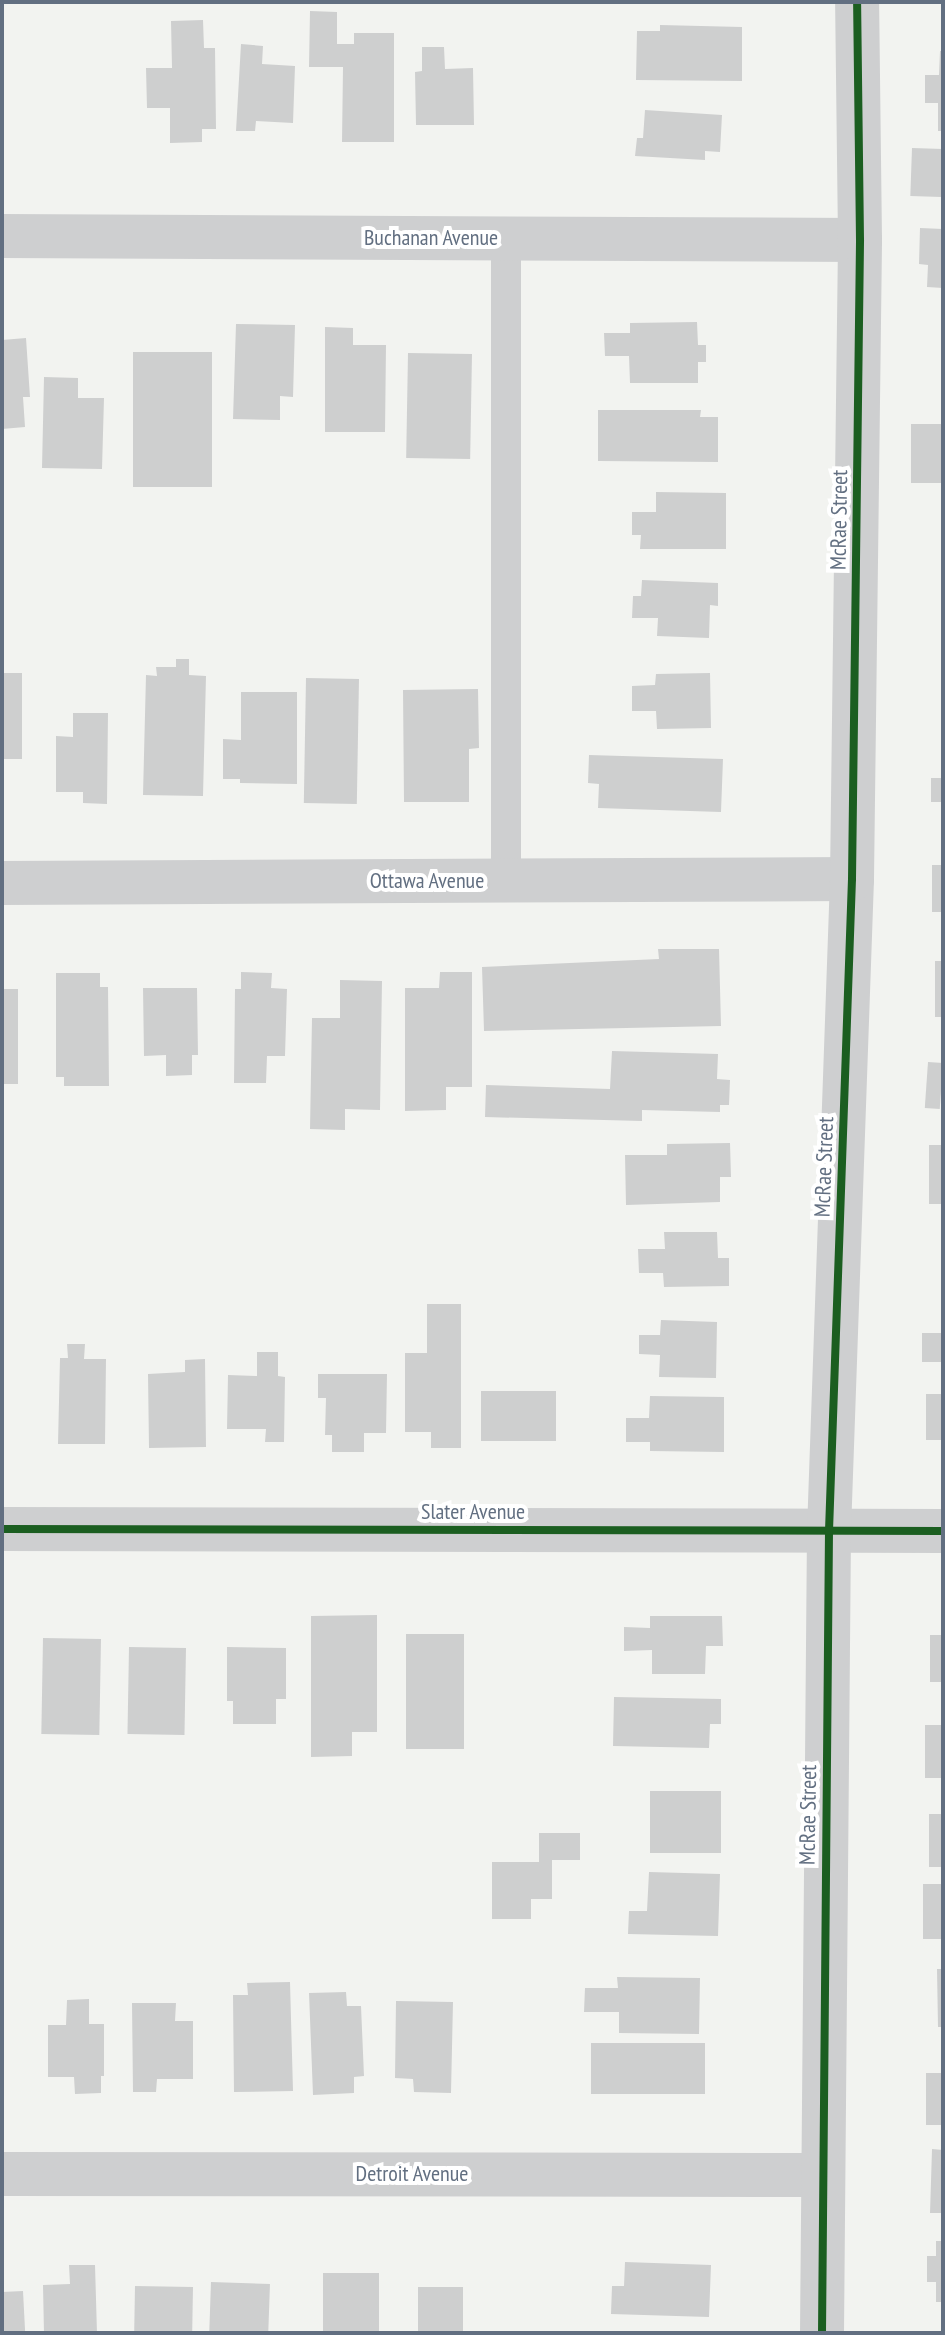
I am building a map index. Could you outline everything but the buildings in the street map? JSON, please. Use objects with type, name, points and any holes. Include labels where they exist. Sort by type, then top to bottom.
[{"type":"street","name":"McRae Street","points":[[822,2333],[829,1531],[852,879],[860,240],[857,2]]},
{"type":"street","name":"Buchanan Avenue","points":[[2,236],[860,240]]},
{"type":"street","name":"Ottawa Avenue","points":[[2,883],[852,879]]},
{"type":"street","name":"Slater Avenue","points":[[2,1529],[943,1531]]},
{"type":"street","name":"Detroit Avenue","points":[[2,2174],[822,2175]]},
{"type":"lane","points":[[506,239],[506,881]]},
{"type":"cycle path","points":[[822,2333],[829,1531],[852,879],[860,240],[857,2]]},
{"type":"cycle path","points":[[2,1529],[943,1531]]}]
